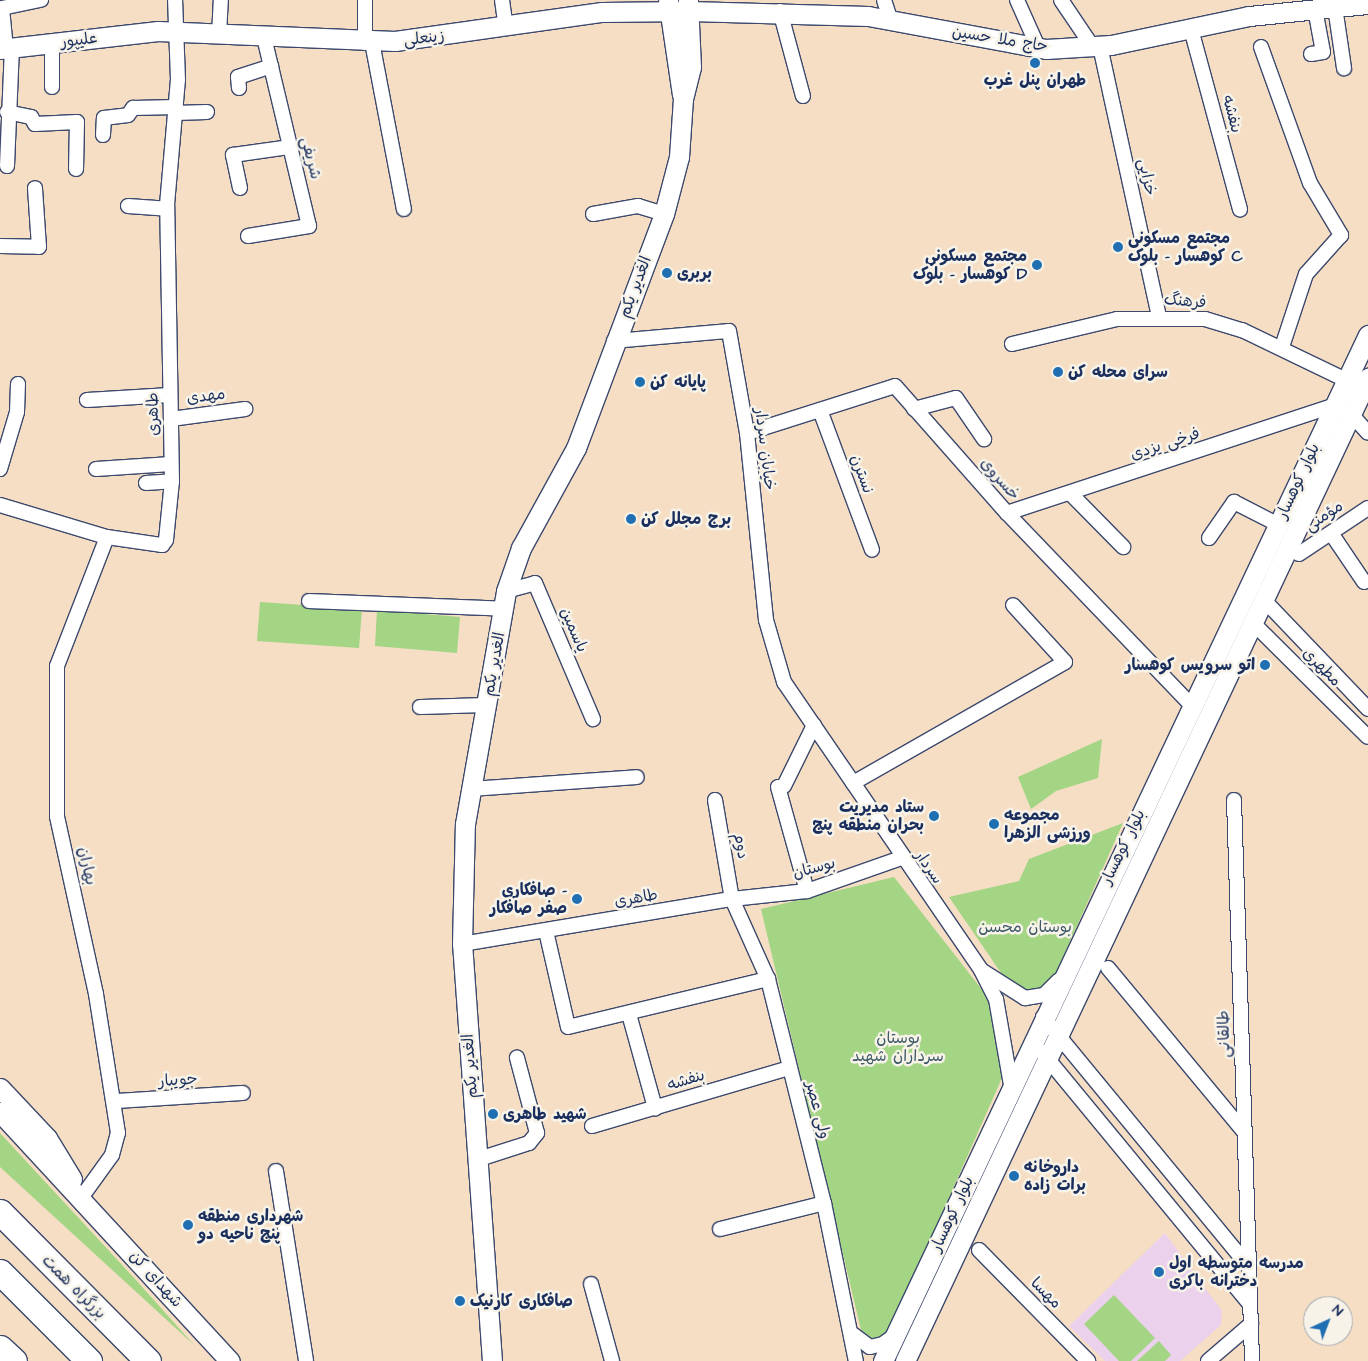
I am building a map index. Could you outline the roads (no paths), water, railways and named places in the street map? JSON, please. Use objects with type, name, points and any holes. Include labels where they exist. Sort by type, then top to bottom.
[{"type":"highway","name":"بزرگراه همت","points":[[0,1212],[148,1361]]},
{"type":"highway","points":[[0,1272],[89,1361]]},
{"type":"highway","points":[[0,1348],[14,1361]]},
{"type":"street","points":[[7,166],[6,49],[2,8],[41,0]]},
{"type":"street","name":"طاهری","points":[[0,505],[107,537],[162,545],[172,481],[167,209],[176,110],[179,32],[175,0]]},
{"type":"street","points":[[219,35],[221,0]]},
{"type":"street","points":[[365,0],[369,42],[404,209]]},
{"type":"street","points":[[502,0],[506,28]]},
{"type":"street","points":[[884,0],[890,20]]},
{"type":"street","points":[[1016,0],[1038,47]]},
{"type":"street","points":[[1061,0],[1096,46]]},
{"type":"street","points":[[1341,4],[1344,68]]},
{"type":"street","name":"حاج ملا حسین","points":[[689,5],[890,20],[1038,47],[1096,46],[1341,4],[1368,4]]},
{"type":"street","name":"زینعلی","points":[[158,31],[369,42],[506,28],[601,6],[689,5]]},
{"type":"street","name":"الغدیر یکم","points":[[492,1361],[476,1160],[462,944],[465,824],[505,600],[521,548],[576,448],[614,342],[664,214],[679,156],[683,99],[691,68],[689,5]]},
{"type":"street","points":[[669,6],[683,99]]},
{"type":"street","points":[[1311,54],[1323,52],[1315,9]]},
{"type":"street","points":[[780,11],[802,96]]},
{"type":"street","name":"بنفشه","points":[[1190,29],[1240,209]]},
{"type":"street","name":"علیپور","points":[[6,49],[158,31]]},
{"type":"street","name":"شریفی","points":[[248,236],[309,226],[264,37]]},
{"type":"street","points":[[52,43],[52,87]]},
{"type":"street","name":"خزایی","points":[[1096,46],[1159,316]]},
{"type":"street","points":[[1261,47],[1310,183],[1341,235],[1306,274],[1282,347]]},
{"type":"street","points":[[239,88],[238,76],[271,66]]},
{"type":"street","points":[[103,135],[104,118],[128,115],[133,108],[207,112]]},
{"type":"street","points":[[6,116],[31,117],[35,124],[77,122],[76,169]]},
{"type":"street","points":[[240,188],[233,155],[290,147]]},
{"type":"street","points":[[0,246],[39,247],[35,188]]},
{"type":"street","points":[[128,206],[167,209]]},
{"type":"street","points":[[593,214],[638,206],[664,214]]},
{"type":"street","name":"فرهنگ","points":[[1012,344],[1117,319],[1159,316],[1205,319],[1282,347],[1346,380]]},
{"type":"street","name":"خیابان سردار","points":[[614,342],[729,331],[747,433],[766,620],[784,682],[853,782]]},
{"type":"street","name":"بلوار کوهسار","points":[[883,1361],[1059,980],[1368,335]]},
{"type":"street","name":"بلوار کوهسار","points":[[905,1361],[1045,1056],[1368,378]]},
{"type":"street","points":[[0,469],[17,412],[18,384]]},
{"type":"street","name":"خسروی","points":[[747,433],[896,386],[914,409],[1007,513],[1191,705]]},
{"type":"street","points":[[87,400],[170,395]]},
{"type":"street","points":[[914,409],[956,398],[984,439]]},
{"type":"street","name":"فرخی یزدی","points":[[1007,513],[1334,406]]},
{"type":"street","name":"مهدی","points":[[170,419],[245,409]]},
{"type":"street","name":"نسترن","points":[[820,410],[872,550]]},
{"type":"street","points":[[1351,414],[1368,433]]},
{"type":"street","points":[[96,469],[172,464]]},
{"type":"street","points":[[146,483],[172,481]]},
{"type":"street","points":[[1070,493],[1123,547]]},
{"type":"street","points":[[1208,538],[1234,502],[1277,524]]},
{"type":"street","name":"مؤمنی","points":[[1299,554],[1368,508]]},
{"type":"street","points":[[1331,533],[1364,582]]},
{"type":"street","name":"بهاران","points":[[81,1198],[112,1155],[118,1133],[116,1101],[57,816],[57,666],[107,537]]},
{"type":"street","name":"یاسمین","points":[[505,600],[535,583],[593,719]]},
{"type":"street","name":"مطهری","points":[[1263,599],[1368,709]]},
{"type":"street","points":[[309,601],[505,600]]},
{"type":"street","points":[[853,782],[1065,662],[1013,605]]},
{"type":"street","name":"مطهری","points":[[1252,622],[1368,737]]},
{"type":"street","points":[[420,707],[486,705]]},
{"type":"street","points":[[807,891],[781,787],[814,725]]},
{"type":"street","points":[[471,789],[637,777]]},
{"type":"street","name":"سردار","points":[[853,782],[902,858],[981,970],[996,999],[1011,1085]]},
{"type":"street","name":"دوم","points":[[715,800],[732,898]]},
{"type":"street","name":"طالقانی","points":[[1234,800],[1252,1361]]},
{"type":"street","name":"بوستان","points":[[732,898],[807,891],[902,858]]},
{"type":"street","name":"طاهری","points":[[462,944],[732,898]]},
{"type":"street","name":"ولی عصر","points":[[732,898],[768,979],[824,1203],[854,1335],[856,1361]]},
{"type":"street","points":[[546,931],[568,1027],[768,979]]},
{"type":"street","points":[[1108,968],[1245,1132]]},
{"type":"street","name":"سردار","points":[[981,970],[1025,998],[1044,995],[1059,980]]},
{"type":"street","points":[[628,1014],[655,1108]]},
{"type":"street","points":[[1042,1017],[1249,1267]]},
{"type":"street","points":[[1032,1040],[1250,1304]]},
{"type":"street","points":[[476,1160],[530,1144],[537,1133],[516,1058]]},
{"type":"street","name":"بنفشه","points":[[592,1126],[790,1068]]},
{"type":"street","name":"شهدای کن","points":[[0,1088],[47,1138],[81,1198]]},
{"type":"street","name":"جویبار","points":[[116,1101],[243,1093]]},
{"type":"street","name":"شهدای کن","points":[[0,1112],[230,1361]]},
{"type":"street","points":[[276,1171],[306,1361]]},
{"type":"street","points":[[720,1230],[824,1203]]},
{"type":"street","name":"مهسا","points":[[979,1250],[1088,1361]]},
{"type":"street","points":[[591,1284],[612,1361]]},
{"type":"street","points":[[1208,1361],[1251,1324]]},
{"type":"street","points":[[854,1335],[870,1346],[878,1346],[896,1334]]},
{"type":"place","name":"طهران پنل غرب","points":[[1035,63]]},
{"type":"place","name":"مجتمع مسکونی کوهسار - بلوک C","points":[[1118,247]]},
{"type":"place","name":"مجتمع مسکونی کوهسار - بلوک D","points":[[1037,265]]},
{"type":"place","name":"بربری","points":[[667,273]]},
{"type":"place","name":"سرای محله کن","points":[[1058,372]]},
{"type":"place","name":"پایانه کن","points":[[640,382]]},
{"type":"place","name":"برج مجلل کن","points":[[631,519]]},
{"type":"place","name":"اتو سرویس کوهسار","points":[[1265,665]]},
{"type":"place","name":"ستاد مدیریت بحران منطقه پنج","points":[[934,816]]},
{"type":"place","name":"مجموعه ورزشی الزهرا","points":[[994,824]]},
{"type":"place","name":"صافکاری - صفر صافکار","points":[[577,899]]},
{"type":"place","name":"شهید طاهری","points":[[493,1114]]},
{"type":"place","name":"داروخانه برات زاده","points":[[1014,1176]]},
{"type":"place","name":"شهرداری منطقه پنج ناحیه دو","points":[[188,1225]]},
{"type":"place","name":"مدرسه متوسطه اول دخترانه باکری","points":[[1159,1272]]},
{"type":"place","name":"صافکاری کارنیک","points":[[460,1301]]},
{"type":"park label","name":"بوستان محسن","points":[[1025,927]]},
{"type":"park label","name":"بوستان سرداران شهید","points":[[898,1047]]}]
